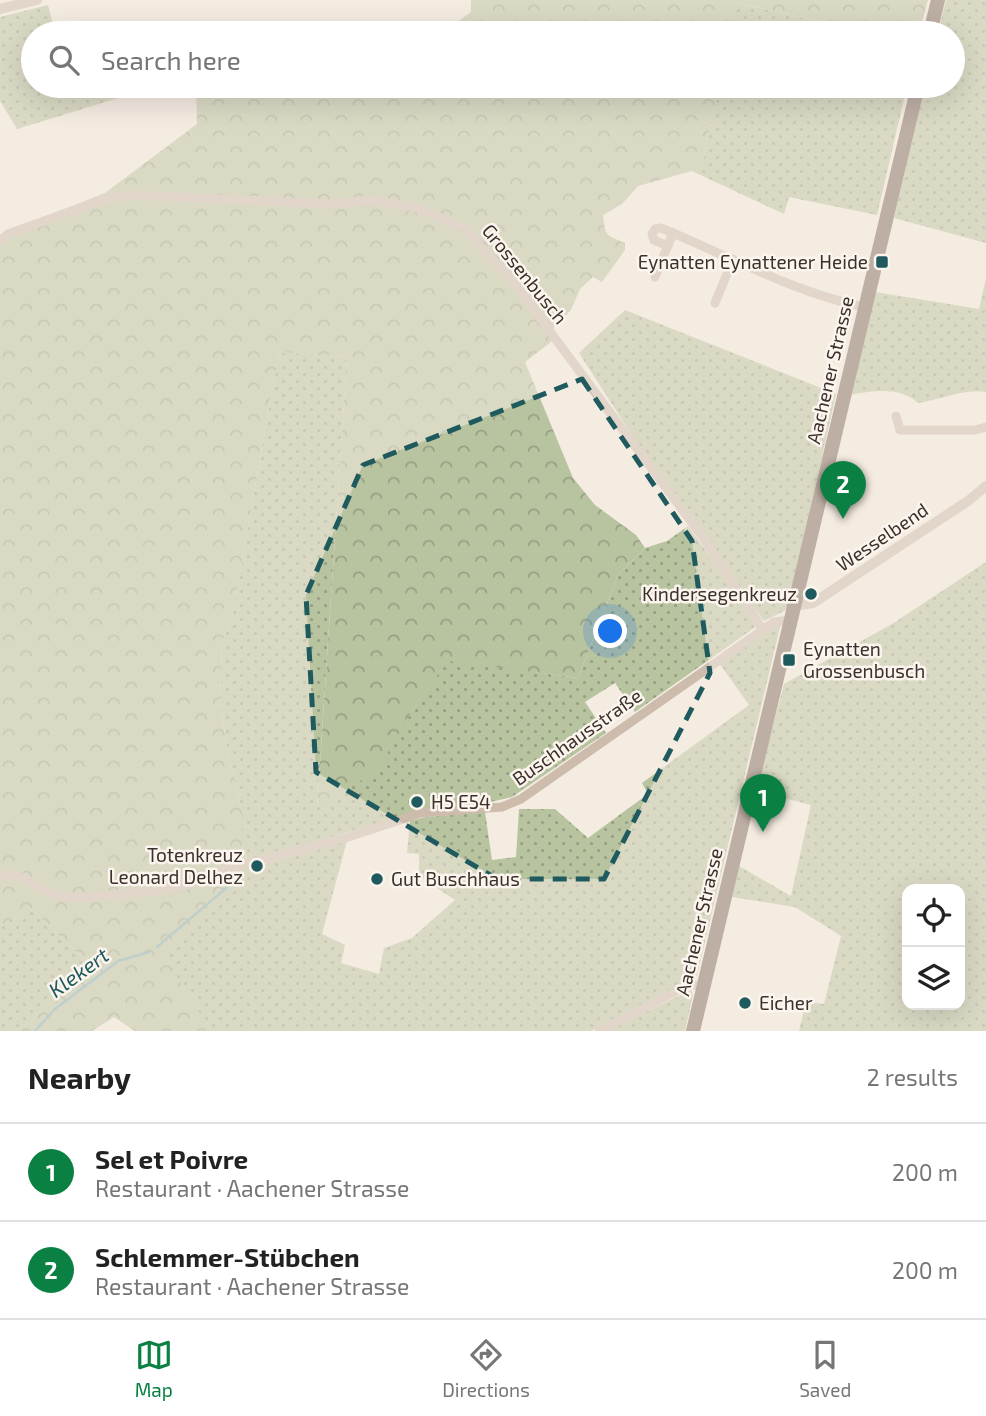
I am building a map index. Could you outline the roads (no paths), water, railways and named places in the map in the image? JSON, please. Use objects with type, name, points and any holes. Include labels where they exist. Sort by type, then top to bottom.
[{"type":"main road","points":[[933,21],[938,0]]},
{"type":"main road","name":"Aachener Strasse","points":[[693,1031],[915,98]]},
{"type":"street","points":[[0,9],[37,0]]},
{"type":"street","name":"Grossenbusch","points":[[0,241],[17,231],[102,200],[129,195],[334,204],[370,200],[417,208],[464,228],[528,301],[704,539],[763,630]]},
{"type":"street","points":[[668,246],[654,240],[652,234],[655,229],[661,228],[787,283],[831,299],[864,307]]},
{"type":"street","points":[[655,277],[673,233]]},
{"type":"street","points":[[715,303],[733,259]]},
{"type":"street","points":[[896,416],[900,430],[975,430],[986,426]]},
{"type":"street","name":"Wesselbend","points":[[791,613],[813,603],[968,501],[986,485]]},
{"type":"street","name":"Buschhausstraße","points":[[0,877],[22,877],[44,891],[64,897],[82,898],[167,889],[421,814],[502,807],[521,799],[774,622],[791,613]]},
{"type":"street","points":[[599,1031],[688,985],[704,986]]},
{"type":"waterway","name":"Klekert","points":[[157,947],[238,878]]},
{"type":"waterway","name":"Klekert","points":[[35,1031],[55,1009],[118,961],[149,952]]},
{"type":"place","name":"Eynatten Eynattener Heide","points":[[882,262]]},
{"type":"place","name":"Schlemmer-Stübchen","points":[[843,519]]},
{"type":"place","name":"Kindersegenkreuz","points":[[811,594]]},
{"type":"place","name":"Eynatten Grossenbusch","points":[[789,660]]},
{"type":"place","name":"H5 E54","points":[[417,802]]},
{"type":"place","name":"Sel et Poivre","points":[[763,832]]},
{"type":"place","name":"Totenkreuz Leonard Delhez","points":[[257,866]]},
{"type":"place","name":"Gut Buschhaus","points":[[377,879]]},
{"type":"place","name":"Eicher","points":[[745,1003]]}]
